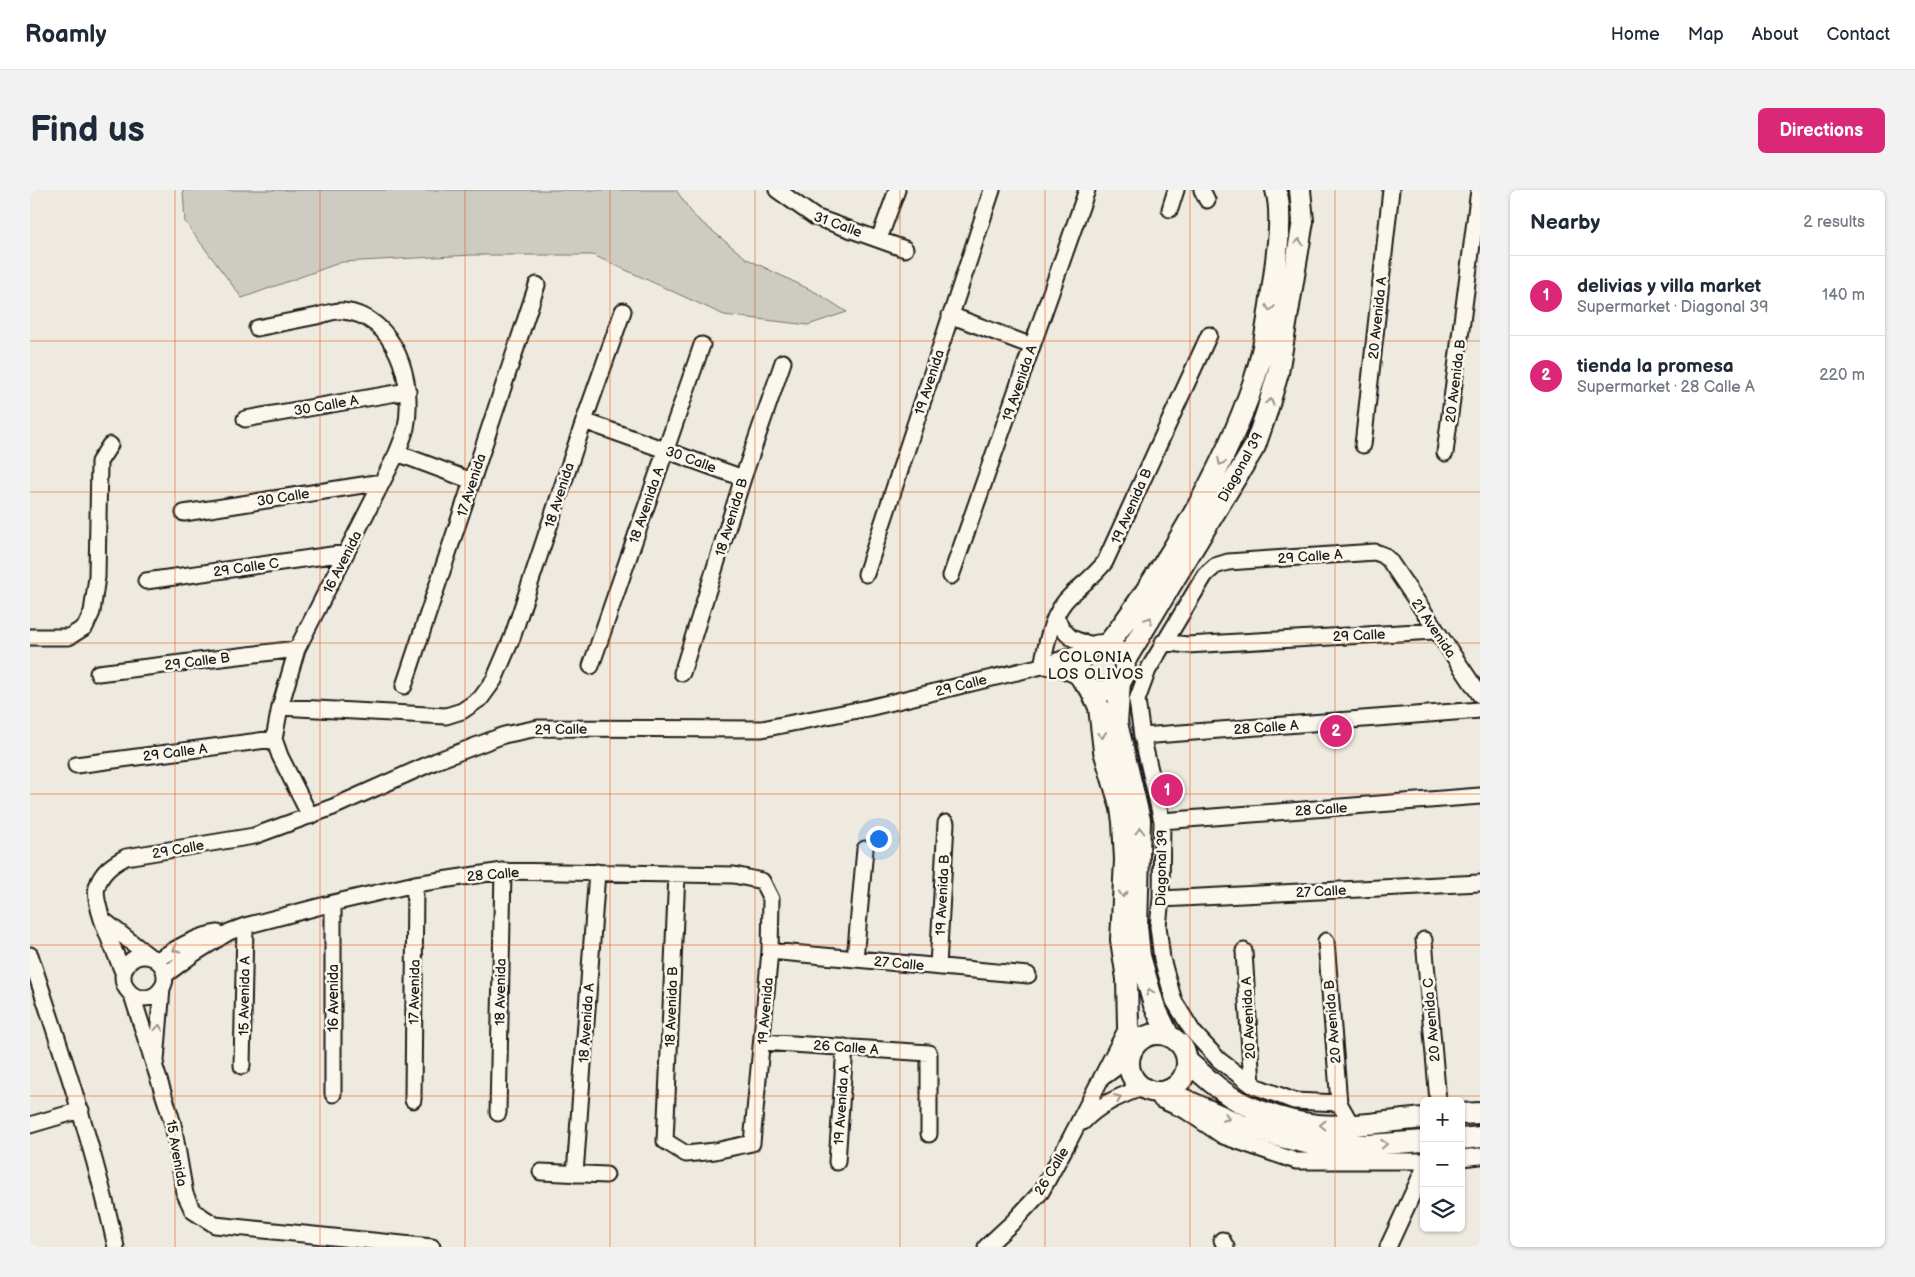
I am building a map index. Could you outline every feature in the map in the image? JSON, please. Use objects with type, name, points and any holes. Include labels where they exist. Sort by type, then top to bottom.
[{"type":"street","name":"31 Calle","points":[[777,190],[815,217],[905,249]]},
{"type":"street","points":[[879,239],[896,190]]},
{"type":"street","name":"19 Avenida","points":[[866,574],[992,190]]},
{"type":"street","name":"19 Avenida A","points":[[951,576],[1087,190]]},
{"type":"street","points":[[1170,209],[1176,190]]},
{"type":"street","name":"Diagonal 39","points":[[1097,647],[1126,622],[1187,527],[1238,424],[1255,380],[1268,326],[1276,262],[1279,201],[1276,190]]},
{"type":"street","name":"Diagonal 39","points":[[1124,662],[1255,446],[1278,373],[1303,221],[1300,190]]},
{"type":"street","name":"20 Avenida A","points":[[1363,445],[1391,190]]},
{"type":"street","name":"20 Avenida B","points":[[1445,453],[1479,190]]},
{"type":"street","name":"17 Avenida","points":[[404,686],[537,285]]},
{"type":"street","name":"16 Avenida","points":[[257,328],[341,311],[364,316],[383,331],[395,347],[402,364],[408,391],[406,427],[397,453],[297,649],[280,707],[274,739]]},
{"type":"street","name":"18 Avenida","points":[[280,707],[446,716],[462,711],[481,698],[494,680],[512,638],[584,421],[623,311]]},
{"type":"street","points":[[950,315],[1032,346]]},
{"type":"street","name":"19 Avenida B","points":[[1042,666],[1051,628],[1064,602],[1092,578],[1105,562],[1209,335]]},
{"type":"street","name":"18 Avenida A","points":[[591,666],[702,345]]},
{"type":"street","name":"18 Avenida B","points":[[682,673],[743,478],[783,362]]},
{"type":"street","name":"30 Calle A","points":[[245,419],[408,391]]},
{"type":"street","name":"30 Calle","points":[[584,421],[743,478]]},
{"type":"street","points":[[30,637],[69,637],[85,627],[92,612],[97,577],[98,462],[110,445]]},
{"type":"street","points":[[397,453],[472,481]]},
{"type":"street","name":"30 Calle","points":[[184,513],[382,482]]},
{"type":"street","name":"29 Calle A","points":[[1228,562],[1375,552],[1389,560]]},
{"type":"street","name":"29 Calle C","points":[[146,581],[346,553]]},
{"type":"street","name":"21 Avenida","points":[[1389,560],[1480,695]]},
{"type":"street","name":"Diagonal 39","points":[[1228,562],[1215,566],[1205,575],[1163,642],[1148,670],[1138,700],[1142,736],[1162,821],[1161,899],[1158,926],[1162,959],[1174,1001],[1193,1032],[1219,1060],[1252,1085],[1294,1101],[1339,1103]]},
{"type":"street","points":[[1056,618],[1060,627],[1068,636],[1097,647],[1117,651],[1124,662],[1124,676],[1114,688],[1098,691],[1086,684]]},
{"type":"street","name":"29 Calle","points":[[1163,642],[1186,645],[1435,630]]},
{"type":"street","points":[[1097,647],[1080,661],[1080,674],[1099,707],[1104,751],[1121,808],[1123,822],[1125,860],[1121,940],[1127,979],[1131,1075],[1155,1090],[1241,1125],[1315,1145],[1369,1145],[1420,1141]]},
{"type":"street","name":"29 Calle","points":[[102,919],[96,896],[97,886],[110,866],[126,857],[254,836],[310,816],[436,761],[495,738],[538,728],[762,729],[868,708],[1042,666],[1097,647]]},
{"type":"street","name":"29 Calle B","points":[[98,673],[297,649]]},
{"type":"street","name":"29 Calle","points":[[1042,666],[1054,667],[1073,673],[1086,684]]},
{"type":"street","name":"Diagonal 39","points":[[1120,682],[1117,723],[1140,820],[1137,926],[1140,956],[1154,1005],[1169,1036]]},
{"type":"street","name":"28 Calle A","points":[[1142,736],[1480,710]]},
{"type":"street","points":[[274,739],[280,756],[310,816]]},
{"type":"street","name":"29 Calle A","points":[[76,765],[274,739]]},
{"type":"street","name":"28 Calle","points":[[1162,821],[1480,796]]},
{"type":"street","name":"19 Avenida B","points":[[938,966],[946,823]]},
{"type":"street","points":[[855,959],[865,849]]},
{"type":"street","name":"18 Avenida","points":[[498,1113],[502,871]]},
{"type":"street","name":"28 Calle","points":[[163,982],[192,955],[229,932],[333,903],[415,884],[502,871],[734,876],[762,882]]},
{"type":"street","name":"18 Avenida A","points":[[576,1174],[597,872]]},
{"type":"street","name":"18 Avenida B","points":[[677,874],[665,1141],[686,1154],[715,1151],[752,1143]]},
{"type":"street","name":"19 Avenida","points":[[752,1143],[770,951],[771,899],[762,882]]},
{"type":"street","name":"27 Calle","points":[[1161,899],[1480,882]]},
{"type":"street","name":"17 Avenida","points":[[413,1100],[415,884]]},
{"type":"street","name":"16 Avenida","points":[[333,903],[333,1094]]},
{"type":"street","points":[[102,919],[162,966],[163,982],[156,994],[148,998],[140,998],[132,995],[124,985],[123,972],[102,919]]},
{"type":"street","name":"15 Avenida A","points":[[242,1066],[245,926]]},
{"type":"street","name":"28 Calle","points":[[153,959],[209,934],[229,932]]},
{"type":"street","name":"20 Avenida C","points":[[1424,940],[1438,1097]]},
{"type":"street","name":"20 Avenida B","points":[[1326,942],[1339,1103]]},
{"type":"street","name":"27 Calle","points":[[770,951],[1028,975]]},
{"type":"street","name":"20 Avenida A","points":[[1244,951],[1252,1085]]},
{"type":"street","points":[[30,955],[81,1110],[104,1191],[116,1247]]},
{"type":"street","points":[[123,972],[127,964],[140,956],[153,959]]},
{"type":"street","name":"15 Avenida","points":[[156,1068],[163,982]]},
{"type":"street","name":"15 Avenida","points":[[132,995],[173,1124],[185,1194],[193,1212],[216,1225],[432,1247]]},
{"type":"street","name":"26 Calle","points":[[986,1247],[1041,1192],[1128,1026]]},
{"type":"street","points":[[1131,1053],[1140,1040],[1149,1035],[1159,1034],[1169,1036],[1178,1042],[1184,1050],[1187,1061],[1186,1070],[1181,1079],[1174,1086],[1155,1090]]},
{"type":"street","name":"26 Calle A","points":[[762,1042],[929,1052],[929,1134]]},
{"type":"street","name":"19 Avenida A","points":[[837,1162],[845,1047]]},
{"type":"street","name":"26 Calle","points":[[1102,1077],[1131,1053]]},
{"type":"street","points":[[1187,1061],[1215,1085],[1243,1104],[1280,1118],[1317,1125],[1420,1118]]},
{"type":"street","points":[[1155,1090],[1161,1100],[1186,1111],[1223,1136],[1296,1161],[1420,1161]]},
{"type":"street","name":"26 Calle","points":[[1071,1137],[1092,1112],[1116,1099],[1155,1090]]},
{"type":"street","points":[[1339,1103],[1351,1124]]},
{"type":"street","points":[[30,1125],[81,1110]]},
{"type":"street","points":[[1465,1114],[1480,1113]]},
{"type":"street","points":[[1465,1139],[1480,1137]]},
{"type":"street","points":[[1465,1158],[1480,1156]]},
{"type":"street","points":[[541,1172],[606,1175]]},
{"type":"street","points":[[1388,1247],[1420,1178]]},
{"type":"shaded area","points":[[183,190],[676,190],[694,216],[747,259],[817,293],[847,312],[808,325],[724,315],[593,255],[472,255],[342,262],[242,298],[185,222]]},
{"type":"place","name":"tienda la promesa","points":[[1336,731]]},
{"type":"place","name":"delivias y villa market","points":[[1167,790]]},
{"type":"district","name":"COLONIA LOS OLIVOS","points":[[1096,666]]}]
